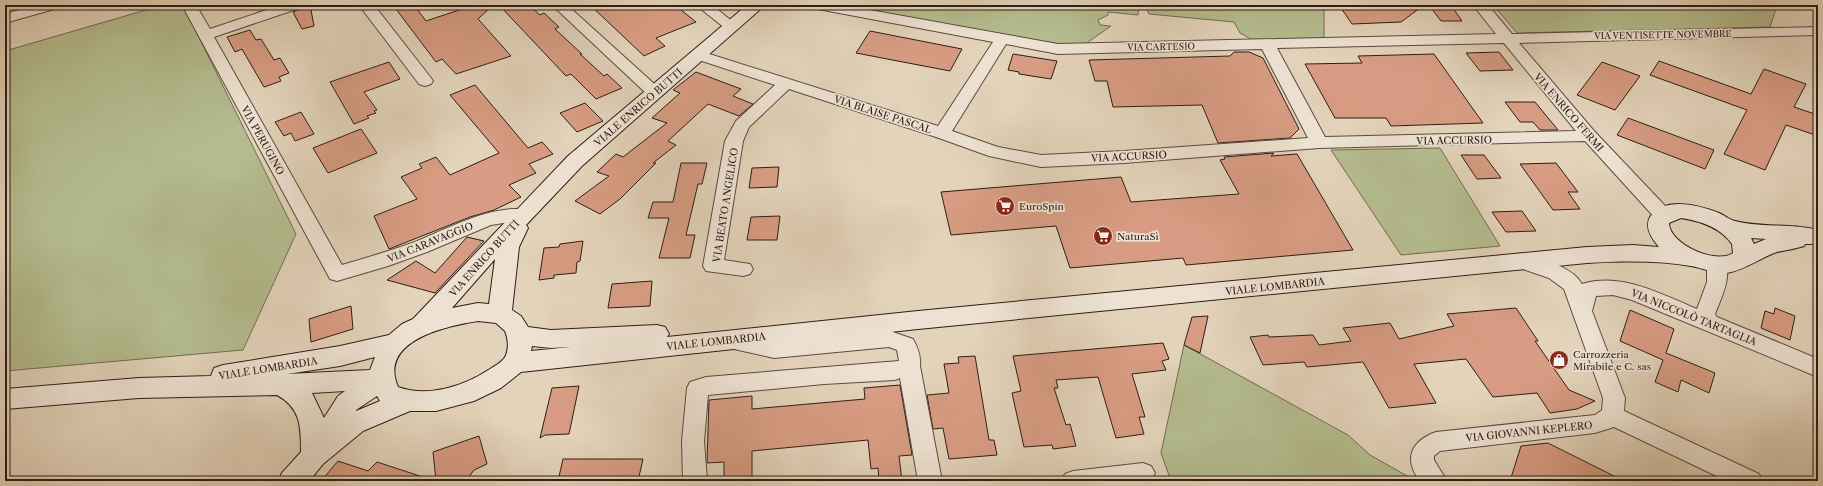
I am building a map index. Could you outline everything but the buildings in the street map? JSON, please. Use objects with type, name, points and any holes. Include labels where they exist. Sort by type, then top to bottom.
[{"type":"main road","name":"VIALE ENRICO BUTTI","points":[[523,215],[575,161],[757,5]]},
{"type":"main road","name":"VIALE LOMBARDIA","points":[[1632,253],[1662,225],[1670,212],[1693,212],[1718,221],[1730,228],[1744,243],[1746,251],[1744,257]]},
{"type":"main road","name":"VIA ENRICO BUTTI","points":[[500,314],[508,246],[523,215]]},
{"type":"main road","name":"VIA ENRICO BUTTI","points":[[422,325],[523,215]]},
{"type":"main road","name":"VIALE LOMBARDIA","points":[[1662,225],[1674,248],[1692,258]]},
{"type":"main road","name":"VIALE LOMBARDIA","points":[[1730,228],[1817,237]]},
{"type":"main road","name":"VIALE LOMBARDIA","points":[[515,363],[918,320],[1587,255],[1632,253],[1692,258],[1717,264],[1737,262],[1744,257],[1774,245],[1817,237]]},
{"type":"main road","points":[[478,312],[500,314],[513,322],[520,335],[520,348],[515,363],[492,381],[459,396],[432,401],[408,401],[389,394],[383,379],[383,367],[387,355],[395,343],[422,325],[448,316],[478,312]]},
{"type":"main road","name":"VIALE LOMBARDIA","points":[[520,335],[551,339],[918,320]]},
{"type":"main road","name":"VIALE LOMBARDIA","points":[[139,388],[340,356],[395,343]]},
{"type":"main road","name":"VIALE LOMBARDIA","points":[[5,399],[139,388],[280,385],[383,379]]},
{"type":"main road","points":[[314,456],[347,403],[383,379]]},
{"type":"main road","points":[[280,385],[297,395],[309,411],[314,433],[314,456]]},
{"type":"main road","points":[[292,481],[314,456],[354,423],[408,401]]},
{"type":"street","points":[[5,19],[53,5]]},
{"type":"street","name":"VIA PERUGINO","points":[[189,5],[337,274]]},
{"type":"street","points":[[206,35],[295,5]]},
{"type":"street","points":[[366,5],[425,81]]},
{"type":"street","points":[[560,5],[655,93]]},
{"type":"street","points":[[703,5],[731,26]]},
{"type":"street","name":"VIA CARTESIO","points":[[818,5],[1058,50],[1507,39]]},
{"type":"street","name":"VIA ENRICO FERMI","points":[[1480,5],[1662,225]]},
{"type":"street","name":"VIA VENTISETTE NOVEMBRE","points":[[1507,39],[1818,31]]},
{"type":"street","name":"VIA BLAISE PASCAL","points":[[786,83],[942,133],[1002,39]]},
{"type":"street","points":[[1268,44],[1319,143]]},
{"type":"street","points":[[698,55],[786,83]]},
{"type":"street","name":"VIA BEATO ANGELICO","points":[[744,269],[713,266],[734,141],[742,125],[786,83]]},
{"type":"street","name":"VIA ACCURSIO","points":[[942,133],[995,152],[1041,161],[1124,157],[1319,143],[1589,136]]},
{"type":"street","name":"VIA CARAVAGGIO","points":[[337,274],[381,262],[488,219],[523,215]]},
{"type":"street","points":[[1587,255],[1575,262],[1569,270],[1570,282],[1614,398],[1614,407],[1611,415],[1751,481]]},
{"type":"street","points":[[1522,262],[1552,272],[1570,282]]},
{"type":"street","points":[[1709,322],[1705,314],[1716,282],[1717,264]]},
{"type":"street","name":"VIA NICCOLÒ TARTAGLIA","points":[[1582,311],[1588,290],[1603,286],[1626,290],[1651,298],[1818,368]]},
{"type":"street","points":[[729,340],[774,350],[890,339],[906,345],[910,358],[908,366],[930,481]]},
{"type":"street","points":[[695,481],[693,441],[698,388],[757,381],[895,371],[908,366]]},
{"type":"street","name":"VIA GIOVANNI KEPLERO","points":[[1435,481],[1423,468],[1421,459],[1429,446],[1444,440],[1595,424],[1605,421],[1611,415]]},
{"type":"street","points":[[1073,481],[1143,473]]},
{"type":"green space","points":[[163,5],[183,5],[296,234],[243,350],[5,371],[5,51]]},
{"type":"green space","points":[[833,5],[1139,5],[1138,15],[1108,12],[1108,15],[1098,20],[1100,25],[1111,26],[1081,47],[1058,46]]},
{"type":"green space","points":[[1145,5],[1324,5],[1324,41],[1256,42],[1240,33],[1234,22],[1149,14]]},
{"type":"green space","points":[[1493,5],[1777,6],[1770,27],[1517,33]]},
{"type":"green space","points":[[1440,148],[1500,246],[1401,255],[1331,150]]},
{"type":"green space","points":[[1184,345],[1348,435],[1370,455],[1416,481],[1171,481],[1161,453]]},
{"type":"place","name":"EuroSpin","points":[[1005,206]]},
{"type":"place","name":"NaturaSì","points":[[1103,236]]},
{"type":"place","name":"Carrozzeria Mirabile e C. sas","points":[[1559,360]]}]
